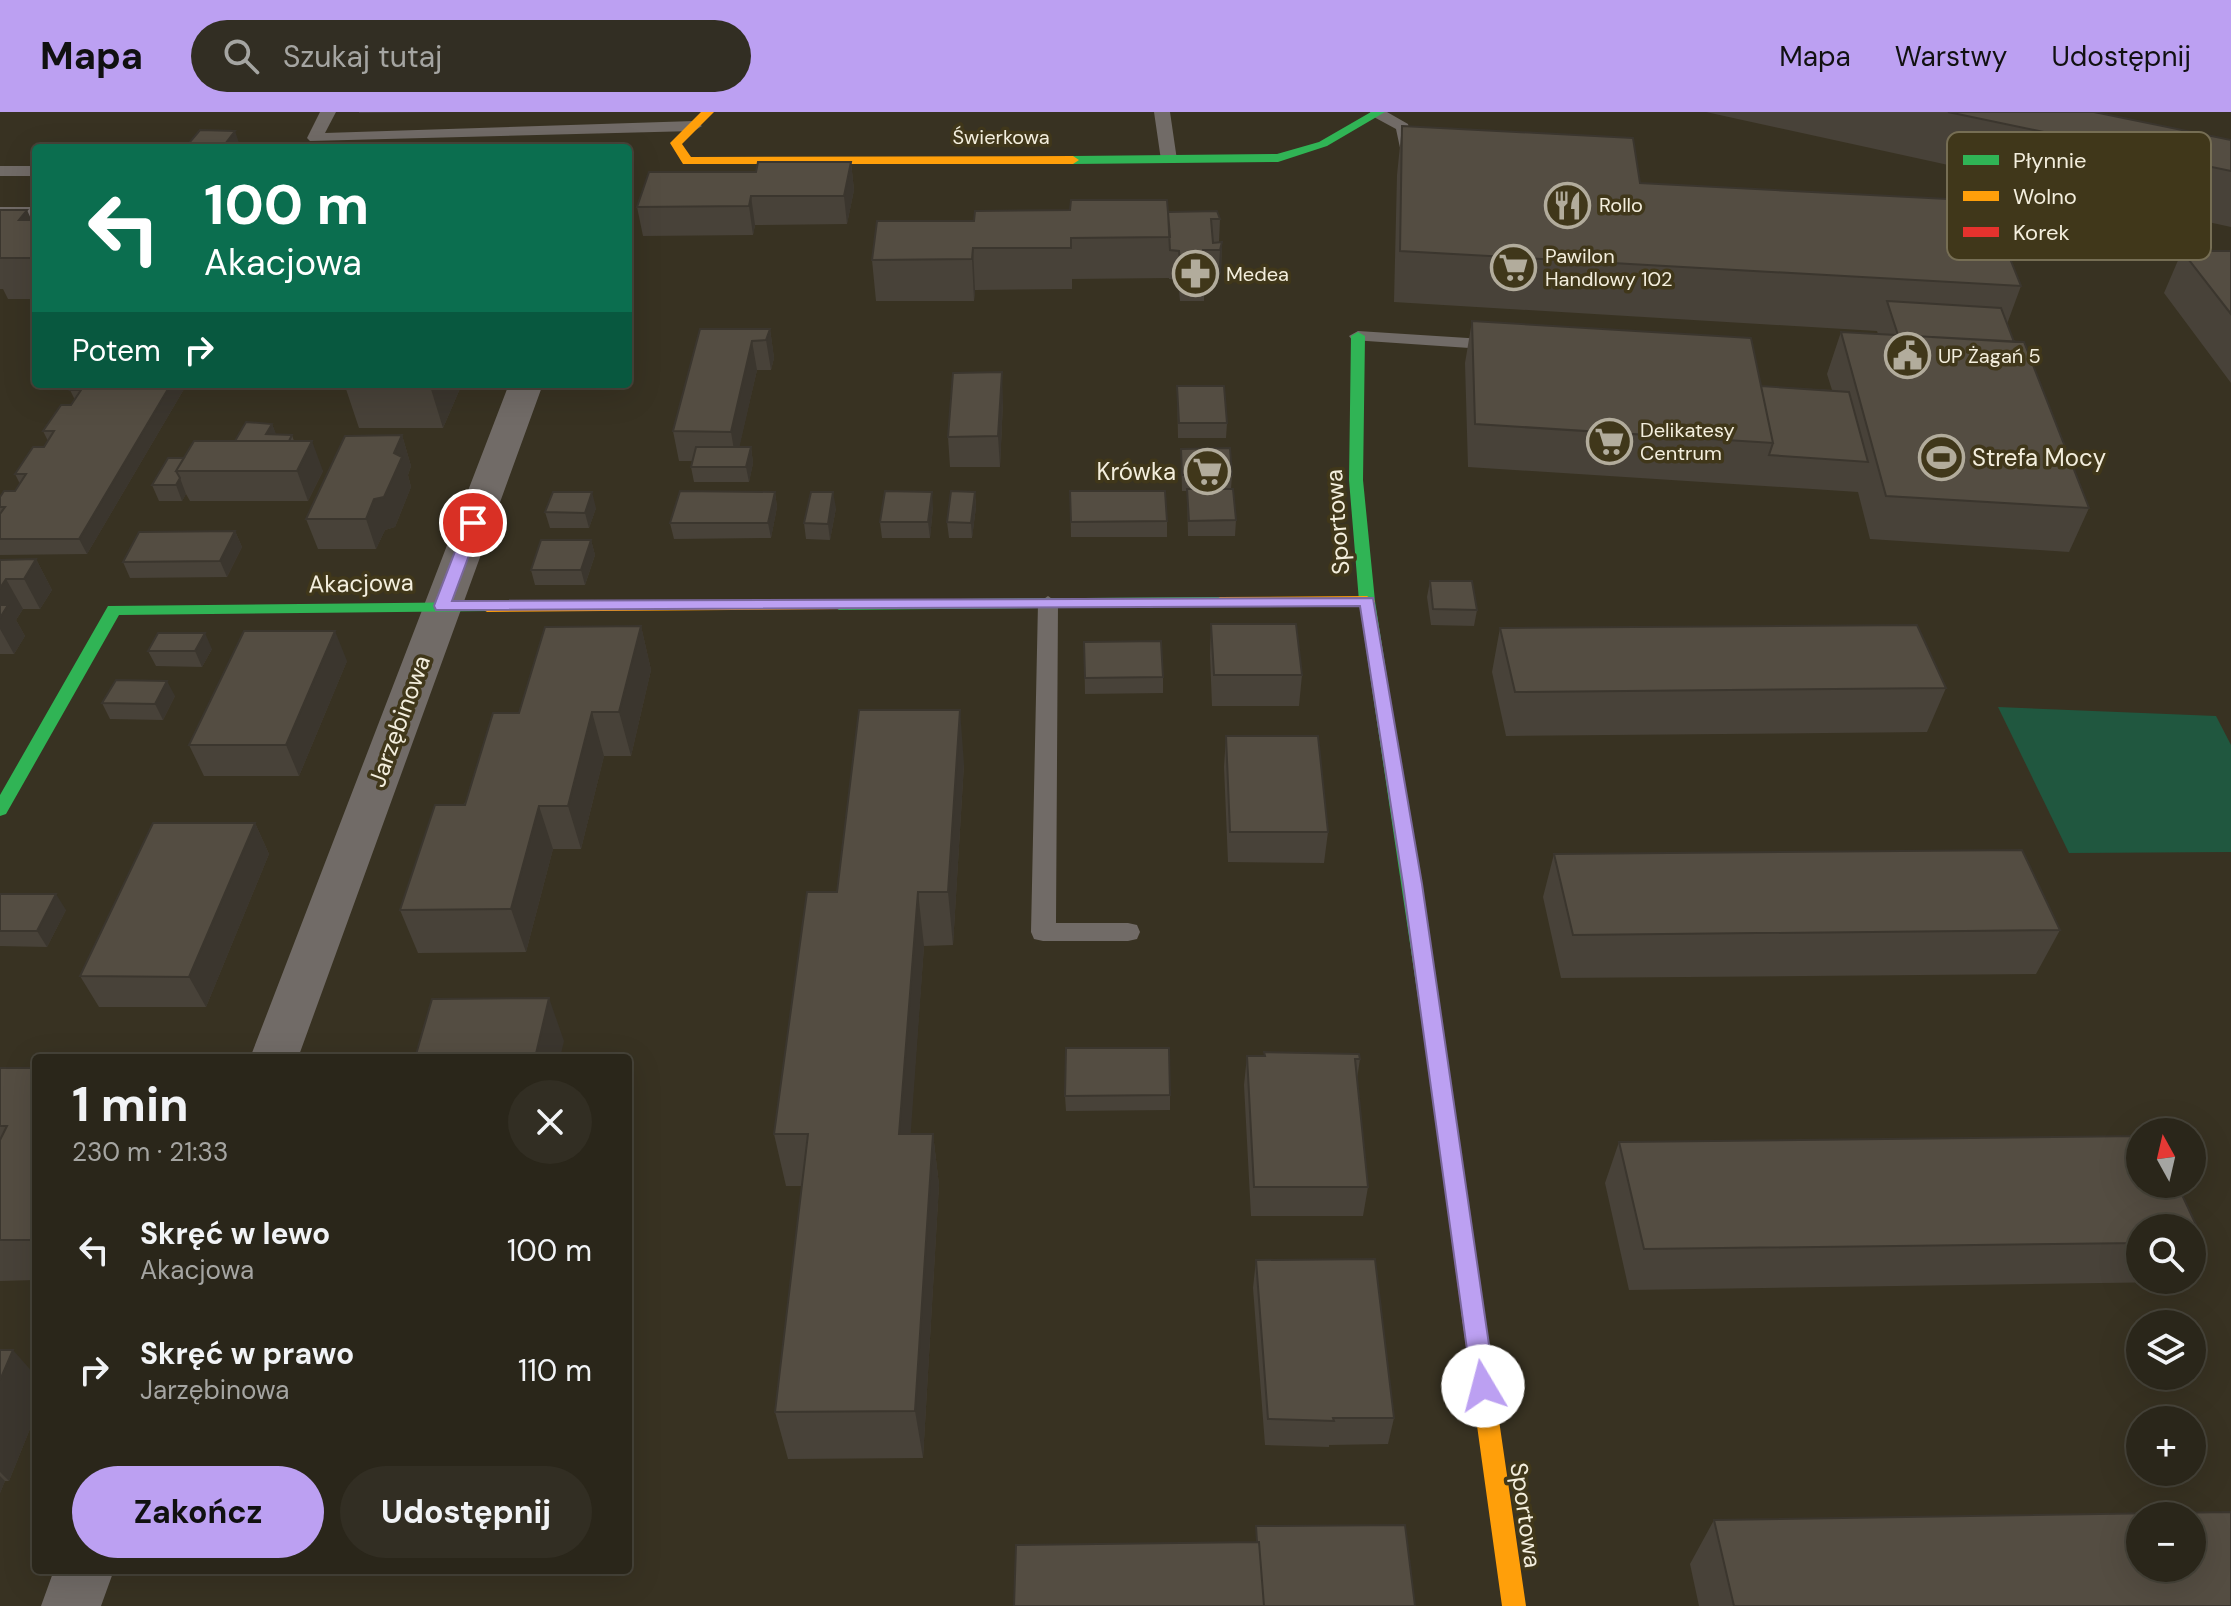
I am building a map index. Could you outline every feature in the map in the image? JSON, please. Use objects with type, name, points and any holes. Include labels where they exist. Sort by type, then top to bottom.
[{"type":"street","points":[[694,126],[708,112]]},
{"type":"street","name":"Świerkowa","points":[[694,126],[676,143],[687,161],[1261,160],[1314,149],[1346,134],[1378,112]]},
{"type":"street","name":"Sportowa","points":[[1358,336],[1356,480],[1367,601],[1412,884],[1514,1606]]},
{"type":"street","name":"Jarzębinowa","points":[[275,1054],[524,388]]},
{"type":"street","name":"Akacjowa","points":[[0,810],[114,610],[1367,601]]},
{"type":"street","points":[[71,1606],[83,1574]]},
{"type":"lane","points":[[328,112],[315,138],[694,126]]},
{"type":"lane","points":[[1162,112],[1169,160]]},
{"type":"lane","points":[[1378,112],[1403,127],[1410,164],[1426,164]]},
{"type":"lane","points":[[0,171],[32,171]]},
{"type":"lane","points":[[0,212],[32,212]]},
{"type":"lane","points":[[2211,256],[2231,258]]},
{"type":"lane","points":[[1358,336],[1515,346]]},
{"type":"lane","points":[[1048,603],[1043,932],[1128,932]]},
{"type":"green space","points":[[1998,707],[2216,716],[2231,745],[2231,852],[2069,853]]},
{"type":"building","points":[[1948,112],[2094,112],[2192,132],[2044,132]]},
{"type":"building","points":[[1402,126],[1633,138],[1640,183],[1947,199],[1947,260],[2011,260],[2021,286],[1400,251]]},
{"type":"building","points":[[200,130],[235,131],[225,144],[189,143]]},
{"type":"building","points":[[2211,136],[2231,140],[2231,171],[2211,167]]},
{"type":"building","points":[[758,162],[851,162],[844,196],[751,196],[749,206],[637,207],[649,172],[756,172]]},
{"type":"building","points":[[1071,200],[1167,200],[1170,237],[1071,238],[1071,248],[973,248],[972,259],[872,260],[877,221],[974,221],[975,211],[1070,210]]},
{"type":"building","points":[[0,210],[27,210],[19,220],[32,220],[32,258],[0,258]]},
{"type":"building","points":[[1217,211],[1220,219],[1211,219],[1213,243],[1222,242],[1220,250],[1203,250],[1205,272],[1181,272],[1179,251],[1170,250],[1168,212]]},
{"type":"building","points":[[2211,251],[2231,251],[2231,314],[2189,260],[2211,260]]},
{"type":"building","points":[[1887,301],[2001,308],[2014,342],[1898,335]]},
{"type":"building","points":[[1472,321],[1751,338],[1773,443],[1475,424]]},
{"type":"building","points":[[700,329],[770,329],[766,340],[752,341],[731,432],[673,431]]},
{"type":"building","name":"Strefa Mocy","points":[[1841,332],[2024,342],[2089,508],[1886,496]]},
{"type":"building","points":[[1002,372],[998,436],[948,437],[953,373]]},
{"type":"building","points":[[1177,386],[1224,386],[1227,423],[1179,423]]},
{"type":"building","points":[[1761,386],[1849,392],[1868,462],[1769,455],[1773,443]]},
{"type":"building","points":[[169,388],[79,539],[0,539],[0,514],[5,507],[0,507],[0,497],[4,491],[15,491],[26,474],[15,474],[33,447],[44,447],[54,431],[43,431],[61,405],[71,405],[81,390],[70,390]]},
{"type":"building","points":[[246,422],[272,424],[266,434],[292,435],[289,441],[235,441]]},
{"type":"building","points":[[402,435],[394,453],[402,457],[384,497],[374,499],[366,519],[306,519],[345,436]]},
{"type":"building","points":[[194,441],[312,441],[297,471],[176,471]]},
{"type":"building","points":[[696,447],[751,447],[746,467],[691,467]]},
{"type":"building","points":[[1230,448],[1232,475],[1182,475],[1181,449]]},
{"type":"building","points":[[168,458],[184,458],[176,471],[180,478],[176,485],[152,485]]},
{"type":"building","points":[[1187,489],[1233,489],[1236,520],[1189,521]]},
{"type":"building","points":[[680,491],[775,492],[768,523],[670,523]]},
{"type":"building","points":[[885,491],[932,492],[928,522],[880,522]]},
{"type":"building","points":[[951,491],[975,492],[971,523],[947,522]]},
{"type":"building","points":[[1070,491],[1165,491],[1167,521],[1071,522]]},
{"type":"building","points":[[553,492],[592,492],[585,513],[545,512]]},
{"type":"building","points":[[811,492],[833,492],[828,524],[804,523]]},
{"type":"building","points":[[235,531],[220,561],[123,562],[139,532]]},
{"type":"building","points":[[541,540],[591,540],[581,570],[531,570]]},
{"type":"building","points":[[36,559],[24,579],[6,579],[0,588],[0,560]]},
{"type":"building","points":[[1430,581],[1472,581],[1477,610],[1433,609]]},
{"type":"building","points":[[0,605],[8,605],[0,618]]},
{"type":"building","points":[[1211,624],[1296,624],[1302,675],[1214,675]]},
{"type":"building","points":[[1917,625],[1946,688],[1515,692],[1500,628]]},
{"type":"building","points":[[641,626],[619,712],[592,712],[568,806],[539,806],[511,909],[400,910],[435,805],[465,805],[493,713],[519,713],[545,627]]},
{"type":"building","points":[[244,631],[335,631],[286,745],[189,745]]},
{"type":"building","points":[[158,633],[205,633],[195,651],[148,651]]},
{"type":"building","points":[[1161,641],[1163,677],[1085,678],[1084,642]]},
{"type":"building","points":[[116,680],[167,681],[155,704],[102,703]]},
{"type":"building","points":[[859,710],[960,710],[948,892],[918,892],[899,1134],[933,1134],[915,1411],[775,1412],[808,1134],[774,1134],[807,892],[837,892]]},
{"type":"building","points":[[1226,736],[1318,736],[1328,832],[1230,832]]},
{"type":"building","points":[[153,823],[255,823],[189,977],[80,976]]},
{"type":"building","points":[[2022,850],[2060,930],[1573,935],[1554,854]]},
{"type":"building","points":[[0,894],[56,894],[37,931],[0,931]]},
{"type":"building","points":[[549,998],[536,1054],[416,1054],[432,999]]},
{"type":"building","points":[[1066,1048],[1169,1048],[1170,1095],[1065,1096]]},
{"type":"building","points":[[1264,1052],[1359,1054],[1360,1059],[1355,1059],[1368,1187],[1254,1187],[1247,1056],[1265,1056]]},
{"type":"building","points":[[0,1068],[32,1068],[32,1240],[0,1240],[0,1140],[7,1126],[0,1126]]},
{"type":"building","points":[[2126,1136],[2126,1198],[2184,1198],[2191,1214],[2126,1214],[2126,1243],[1644,1249],[1619,1142]]},
{"type":"building","points":[[1375,1259],[1394,1418],[1333,1418],[1334,1421],[1268,1419],[1256,1260]]},
{"type":"building","points":[[0,1350],[13,1350],[0,1380]]},
{"type":"building","points":[[2206,1512],[2231,1512],[2231,1606],[1734,1606],[1714,1520],[2126,1514],[2126,1582],[2206,1582]]},
{"type":"building","points":[[1405,1525],[1415,1606],[1264,1606],[1256,1526]]},
{"type":"building","points":[[1259,1542],[1264,1606],[1014,1606],[1016,1545]]},
{"type":"traffic: fast","points":[[1073,160],[1278,158],[1323,144],[1379,112]]},
{"type":"traffic: fast","points":[[1358,336],[1356,480],[1367,601],[1437,1058]]},
{"type":"traffic: fast","points":[[839,605],[1220,602]]},
{"type":"traffic: fast","points":[[0,810],[114,610],[487,607]]},
{"type":"traffic: slow","points":[[708,112],[676,143],[687,161],[1073,160]]},
{"type":"traffic: slow","points":[[1220,602],[1367,601]]},
{"type":"traffic: slow","points":[[487,607],[839,605]]},
{"type":"traffic: slow","points":[[1472,1310],[1514,1606]]},
{"type":"traffic: jam","points":[[1437,1058],[1472,1310]]},
{"type":"place","name":"Rollo","points":[[1568,205]]},
{"type":"place","name":"Pawilon Handlowy 102","points":[[1514,268]]},
{"type":"place","name":"Medea","points":[[1195,274]]},
{"type":"place","name":"UP Żagań 5","points":[[1907,356]]},
{"type":"place","name":"Delikatesy Centrum","points":[[1609,441]]},
{"type":"place","name":"Strefa Mocy","points":[[1941,457]]},
{"type":"place","name":"Krówka","points":[[1207,471]]},
{"type":"route","points":[[473,523],[442,606],[1367,601],[1412,884],[1483,1386]]}]
